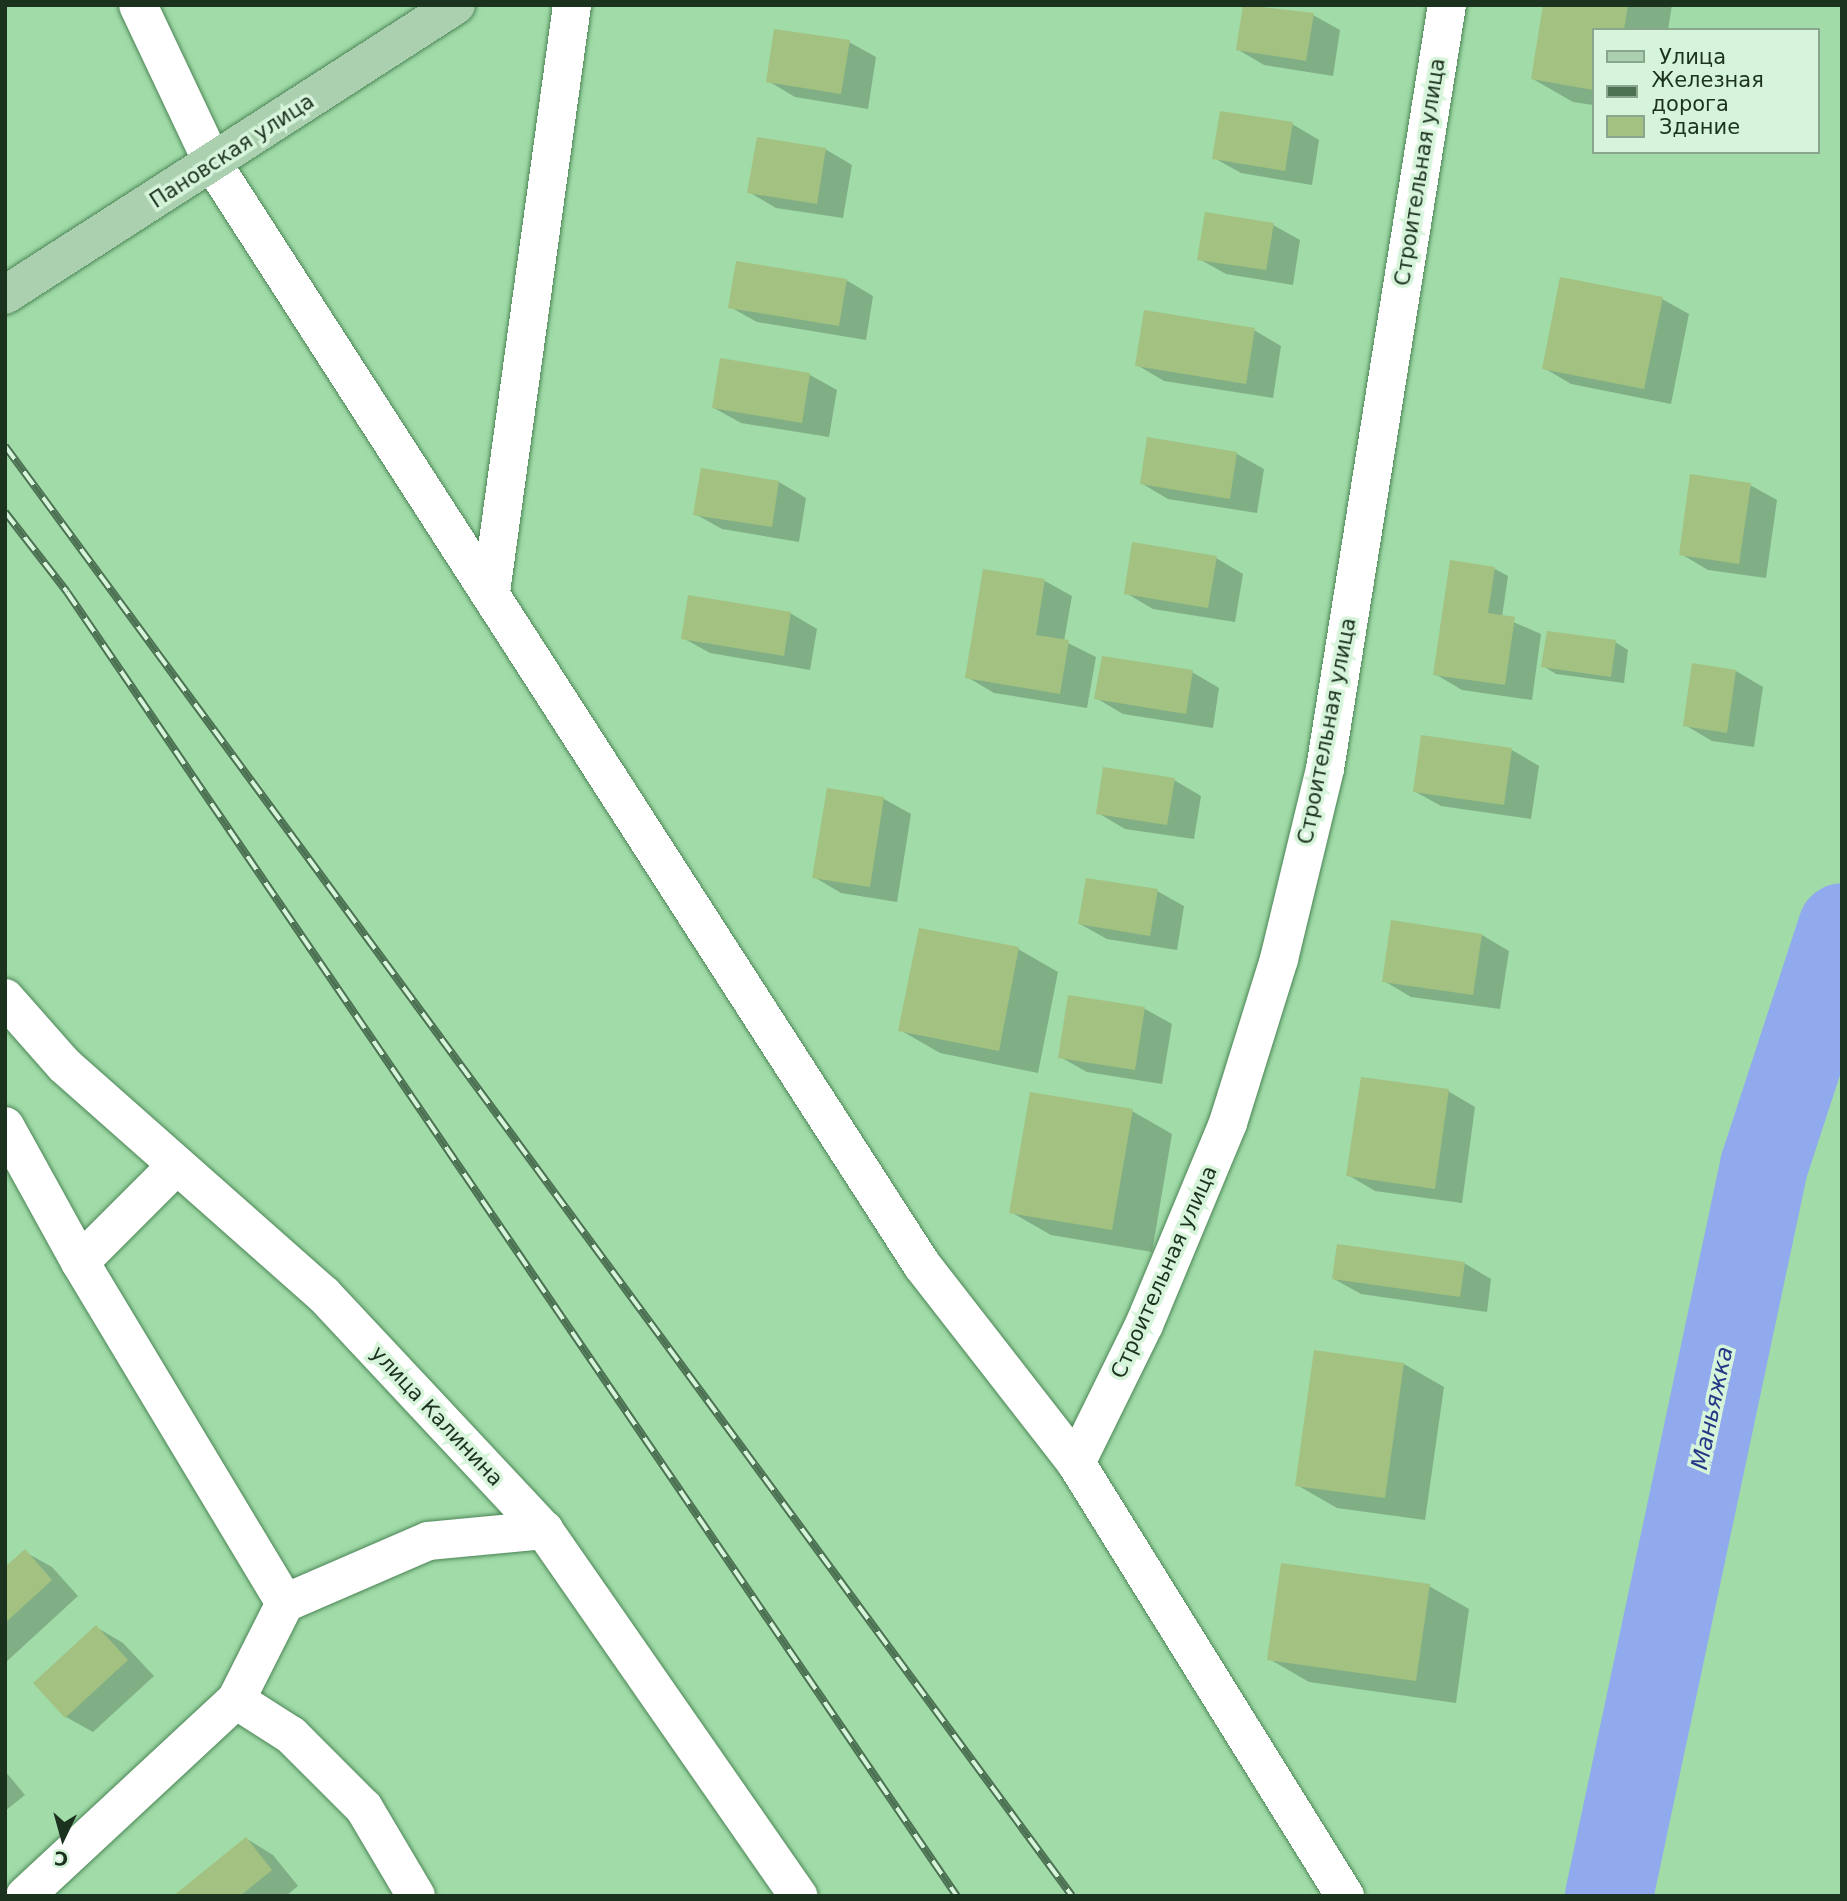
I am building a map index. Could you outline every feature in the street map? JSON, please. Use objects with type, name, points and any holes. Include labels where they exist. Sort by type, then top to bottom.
[{"type":"main road","name":"Пановская улица","points":[[5,295],[213,164],[456,5]]},
{"type":"street","points":[[138,5],[213,164],[922,1265],[1076,1463],[1345,1896]]},
{"type":"street","points":[[491,592],[572,5]]},
{"type":"street","name":"Строительная улица","points":[[1076,1463],[1144,1325],[1228,1123],[1279,959],[1325,769],[1447,5]]},
{"type":"street","name":"улица Калинина","points":[[5,998],[64,1065],[324,1295],[544,1530],[798,1896]]},
{"type":"street","points":[[5,1126],[80,1262],[285,1603]]},
{"type":"street","points":[[80,1262],[177,1165]]},
{"type":"street","points":[[25,1896],[236,1700],[285,1603],[428,1541],[544,1530]]},
{"type":"street","points":[[236,1700],[291,1735],[364,1808],[416,1896]]},
{"type":"building","points":[[1243,5],[1314,13],[1306,61],[1236,50]]},
{"type":"building","points":[[1543,5],[1628,5],[1624,28],[1591,28],[1591,90],[1531,79]]},
{"type":"building","points":[[774,29],[850,40],[841,94],[766,82]]},
{"type":"building","points":[[1220,111],[1293,122],[1285,171],[1212,159]]},
{"type":"building","points":[[757,137],[826,148],[817,204],[747,193]]},
{"type":"building","points":[[1205,212],[1274,223],[1266,270],[1197,260]]},
{"type":"building","points":[[736,261],[847,279],[839,326],[728,308]]},
{"type":"building","points":[[1560,277],[1663,297],[1644,389],[1542,369]]},
{"type":"building","points":[[1144,310],[1255,328],[1246,384],[1135,366]]},
{"type":"building","points":[[720,358],[810,373],[802,423],[712,408]]},
{"type":"building","points":[[1147,437],[1237,452],[1230,499],[1140,484]]},
{"type":"building","points":[[701,468],[779,481],[772,527],[693,515]]},
{"type":"building","points":[[1690,474],[1751,483],[1739,564],[1679,555]]},
{"type":"building","points":[[1132,542],[1217,556],[1208,608],[1124,594]]},
{"type":"building","points":[[1450,560],[1495,567],[1488,613],[1515,617],[1505,685],[1433,675]]},
{"type":"building","points":[[983,569],[1045,579],[1036,635],[1069,640],[1060,694],[965,678]]},
{"type":"building","points":[[688,595],[791,612],[784,656],[681,639]]},
{"type":"building","points":[[1547,631],[1616,640],[1611,677],[1541,667]]},
{"type":"building","points":[[1102,656],[1193,670],[1186,714],[1094,699]]},
{"type":"building","points":[[1692,663],[1736,670],[1727,733],[1683,726]]},
{"type":"building","points":[[1421,735],[1512,748],[1504,805],[1413,792]]},
{"type":"building","points":[[1103,767],[1175,778],[1167,825],[1096,814]]},
{"type":"building","points":[[827,788],[884,797],[870,887],[812,878]]},
{"type":"building","points":[[1086,878],[1158,889],[1150,936],[1078,924]]},
{"type":"building","points":[[1391,920],[1482,934],[1473,995],[1382,982]]},
{"type":"building","points":[[919,928],[1019,947],[999,1051],[898,1031]]},
{"type":"building","points":[[1068,995],[1145,1007],[1135,1070],[1058,1058]]},
{"type":"building","points":[[1361,1077],[1449,1089],[1435,1189],[1346,1176]]},
{"type":"building","points":[[1030,1092],[1133,1109],[1112,1230],[1009,1213]]},
{"type":"building","points":[[1337,1244],[1465,1262],[1460,1297],[1332,1279]]},
{"type":"building","points":[[1314,1350],[1404,1363],[1385,1498],[1295,1486]]},
{"type":"building","points":[[25,1549],[52,1580],[5,1623],[5,1567]]},
{"type":"building","points":[[1281,1563],[1430,1584],[1416,1681],[1267,1660]]},
{"type":"building","points":[[96,1625],[128,1660],[65,1718],[33,1683]]},
{"type":"building","points":[[246,1837],[272,1870],[240,1896],[173,1896]]},
{"type":"waterway","name":"Маньяжка","points":[[1609,1896],[1764,1166],[1842,927]]},
{"type":"railway","points":[[5,446],[1072,1896]]},
{"type":"railway","points":[[5,512],[67,592],[957,1896]]}]
